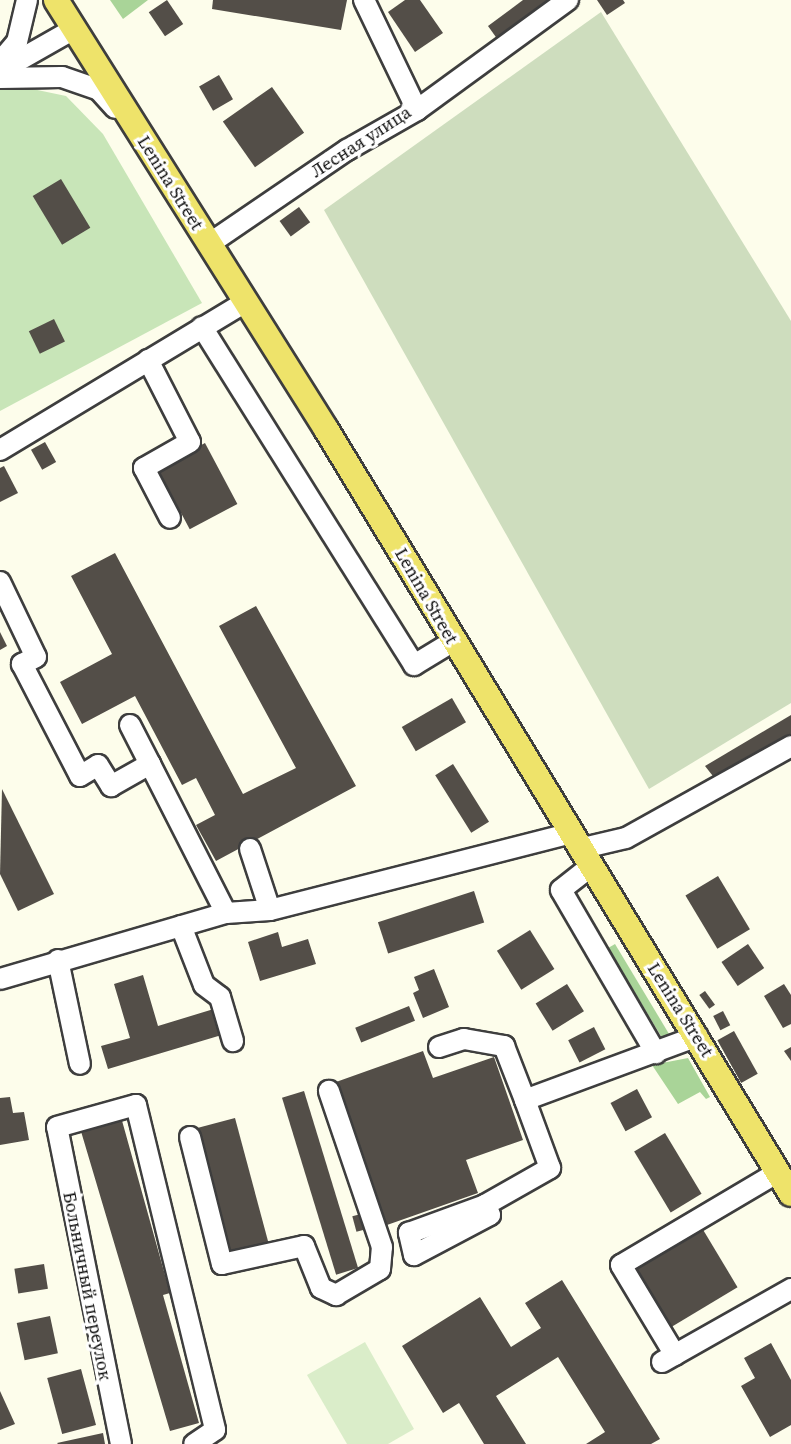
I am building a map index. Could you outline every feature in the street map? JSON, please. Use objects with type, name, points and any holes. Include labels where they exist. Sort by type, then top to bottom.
[{"type":"main road","name":"Lenina Street","points":[[56,0],[245,302],[579,850],[698,1036],[791,1194]]},
{"type":"street","points":[[0,62],[18,42],[27,0]]},
{"type":"street","name":"Лесная улица","points":[[209,244],[347,150],[417,110],[364,0]]},
{"type":"street","points":[[417,110],[568,0]]},
{"type":"street","points":[[0,71],[74,29]]},
{"type":"street","points":[[0,78],[62,77],[99,90],[140,136]]},
{"type":"street","points":[[0,450],[245,302]]},
{"type":"street","points":[[202,327],[414,665],[452,642]]},
{"type":"street","points":[[148,360],[190,442],[144,468],[170,518]]},
{"type":"street","points":[[0,582],[36,657],[22,664],[80,776],[99,765],[111,786],[150,764]]},
{"type":"street","points":[[130,725],[226,913]]},
{"type":"street","points":[[0,979],[23,970],[226,913],[270,910],[579,850],[626,838],[791,746]]},
{"type":"street","points":[[250,849],[270,910]]},
{"type":"street","points":[[579,850],[561,890],[656,1053]]},
{"type":"street","points":[[181,926],[204,985],[220,998],[233,1041]]},
{"type":"street","points":[[58,960],[80,1064]]},
{"type":"street","points":[[525,1100],[698,1036]]},
{"type":"street","points":[[439,1047],[464,1039],[504,1046],[550,1168],[485,1205]]},
{"type":"street","points":[[190,1137],[222,1264],[304,1246],[321,1288],[336,1295],[380,1269],[382,1247],[329,1091]]},
{"type":"street","name":"Больничный переулок","points":[[121,1444],[57,1127],[136,1105],[215,1430],[194,1444]]},
{"type":"street","points":[[778,1172],[621,1265],[669,1359],[791,1289]]},
{"type":"green space","points":[[110,0],[148,0],[123,19]]},
{"type":"green space","points":[[601,12],[791,321],[791,703],[649,789],[324,210]]},
{"type":"green space","points":[[23,87],[66,96],[103,134],[202,303],[0,411],[0,90]]},
{"type":"green space","points":[[615,944],[671,1037],[664,1042],[608,948]]},
{"type":"green space","points":[[688,1058],[710,1097],[706,1099],[700,1092],[678,1104],[652,1065]]},
{"type":"green space","points":[[365,1342],[414,1429],[388,1444],[347,1444],[307,1375]]},
{"type":"building","points":[[167,0],[183,24],[165,36],[149,12]]},
{"type":"building","points":[[213,0],[347,0],[341,30],[212,9]]},
{"type":"building","points":[[405,0],[420,0],[443,33],[415,52],[388,12]]},
{"type":"building","points":[[523,0],[552,0],[498,40],[488,26]]},
{"type":"building","points":[[597,0],[623,0],[625,3],[607,15]]},
{"type":"building","points":[[219,75],[233,99],[213,111],[199,87]]},
{"type":"building","points":[[272,87],[304,133],[255,167],[223,121]]},
{"type":"building","points":[[61,179],[90,228],[62,245],[33,196]]},
{"type":"building","points":[[299,207],[310,222],[291,236],[280,221]]},
{"type":"building","points":[[54,319],[65,341],[40,354],[29,331]]},
{"type":"building","points":[[45,442],[56,462],[42,470],[31,450]]},
{"type":"building","points":[[205,443],[237,504],[190,529],[157,468]]},
{"type":"building","points":[[4,466],[18,493],[0,502],[0,468]]},
{"type":"building","points":[[115,553],[243,794],[296,768],[219,626],[256,606],[356,786],[216,861],[196,825],[215,815],[196,778],[182,785],[135,696],[82,724],[60,682],[112,654],[71,576]]},
{"type":"building","points":[[0,632],[7,646],[0,650]]},
{"type":"building","points":[[452,698],[466,722],[416,751],[402,727]]},
{"type":"building","points":[[791,715],[791,736],[716,780],[705,766]]},
{"type":"building","points":[[453,764],[489,822],[471,833],[435,775]]},
{"type":"building","points":[[2,789],[54,894],[18,911],[0,874]]},
{"type":"building","points":[[718,876],[750,929],[717,949],[685,896]]},
{"type":"building","points":[[474,891],[484,922],[388,954],[378,922]]},
{"type":"building","points":[[530,930],[554,969],[521,990],[497,951]]},
{"type":"building","points":[[278,932],[282,947],[308,939],[316,964],[260,981],[248,942]]},
{"type":"building","points":[[748,944],[764,968],[738,986],[721,962]]},
{"type":"building","points":[[434,969],[449,1007],[423,1018],[413,993],[419,990],[414,977]]},
{"type":"building","points":[[143,975],[158,1026],[217,1008],[225,1034],[108,1069],[101,1046],[130,1038],[114,984]]},
{"type":"building","points":[[567,984],[584,1011],[553,1031],[536,1004]]},
{"type":"building","points":[[784,984],[791,995],[791,1024],[783,1028],[764,996]]},
{"type":"building","points":[[705,991],[715,1005],[709,1009],[699,995]]},
{"type":"building","points":[[409,1006],[415,1021],[361,1043],[355,1028]]},
{"type":"building","points":[[723,1011],[730,1025],[720,1030],[713,1016]]},
{"type":"building","points":[[594,1027],[605,1049],[580,1062],[568,1040]]},
{"type":"building","points":[[734,1031],[758,1074],[741,1083],[717,1040]]},
{"type":"building","points":[[791,1047],[791,1061],[784,1051]]},
{"type":"building","points":[[423,1051],[433,1078],[494,1057],[523,1140],[466,1160],[478,1193],[387,1225],[336,1082]]},
{"type":"building","points":[[637,1089],[652,1117],[626,1131],[611,1103]]},
{"type":"building","points":[[304,1091],[358,1268],[336,1275],[282,1098]]},
{"type":"building","points":[[10,1097],[13,1113],[24,1112],[29,1140],[0,1145],[0,1098]]},
{"type":"building","points":[[121,1117],[170,1293],[163,1295],[199,1423],[170,1431],[80,1128]]},
{"type":"building","points":[[235,1118],[268,1243],[229,1253],[195,1129]]},
{"type":"building","points":[[665,1133],[702,1194],[671,1212],[634,1152]]},
{"type":"building","points":[[361,1214],[365,1229],[356,1232],[352,1216]]},
{"type":"building","points":[[702,1228],[738,1287],[666,1330],[630,1271]]},
{"type":"building","points":[[44,1264],[48,1289],[18,1293],[14,1269]]},
{"type":"building","points":[[562,1280],[660,1439],[651,1444],[586,1444],[605,1432],[558,1357],[496,1396],[526,1444],[484,1444],[459,1403],[443,1413],[402,1346],[480,1297],[511,1347],[541,1328],[525,1303]]},
{"type":"building","points":[[50,1316],[58,1353],[25,1360],[17,1323]]},
{"type":"building","points":[[771,1343],[791,1380],[791,1425],[770,1437],[741,1386],[755,1378],[744,1358]]},
{"type":"building","points":[[81,1369],[96,1425],[62,1434],[47,1378]]},
{"type":"building","points":[[0,1391],[15,1424],[0,1430]]},
{"type":"building","points":[[103,1433],[105,1444],[57,1443]]}]
